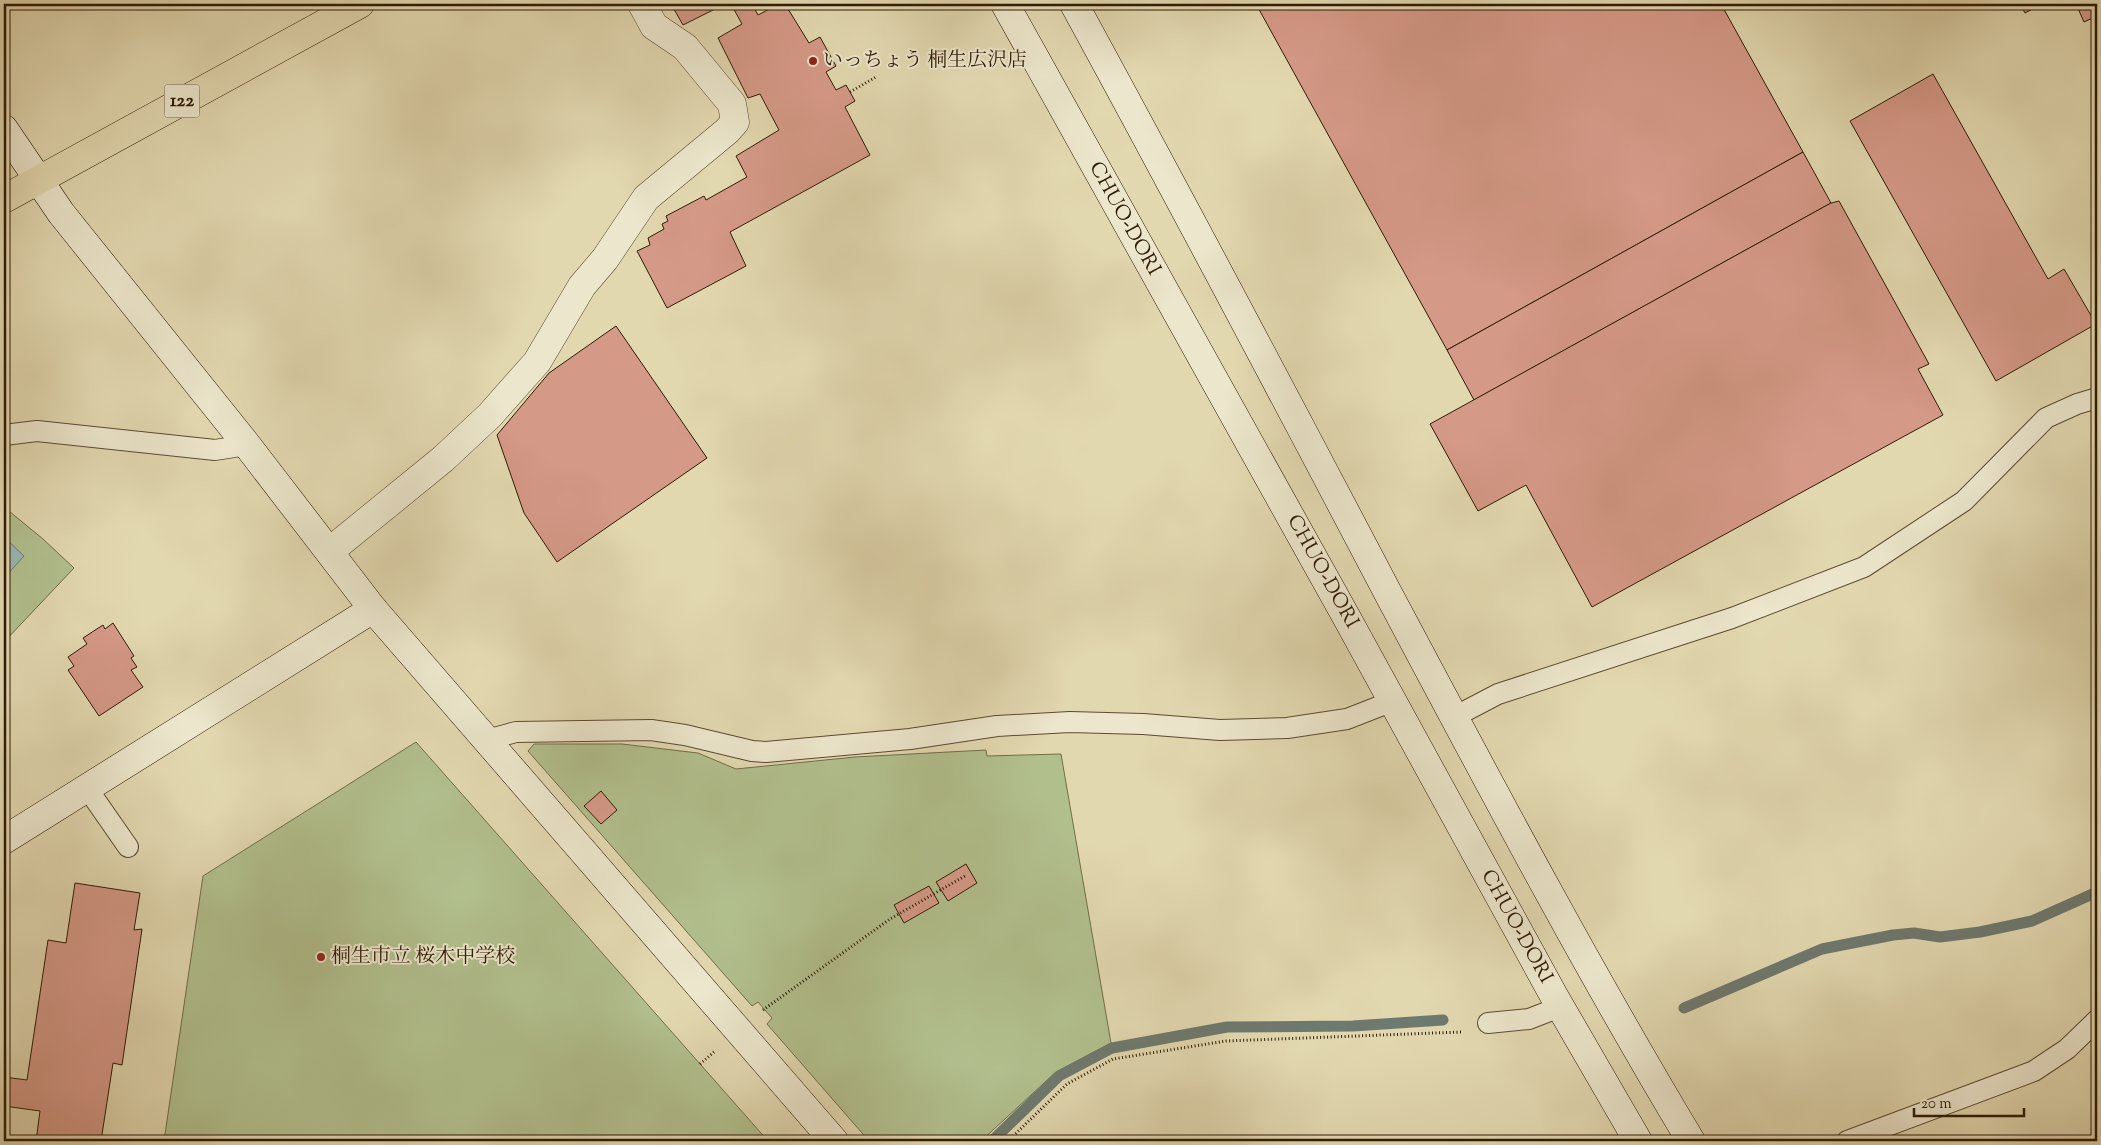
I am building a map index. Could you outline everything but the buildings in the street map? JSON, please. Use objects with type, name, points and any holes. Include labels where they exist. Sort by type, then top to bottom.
[{"type":"highway","name":"122","points":[[4,199],[360,4]]},
{"type":"street","points":[[330,551],[443,459],[490,415],[537,362],[582,286],[605,259],[646,198],[727,131],[735,122],[732,104],[685,47],[654,26],[642,4]]},
{"type":"street","name":"CHUO-DORI","points":[[1005,4],[1393,701],[1560,1007],[1638,1141]]},
{"type":"street","points":[[1074,4],[1164,168],[1454,716],[1625,1030],[1691,1141]]},
{"type":"street","points":[[4,129],[61,213],[330,551],[373,609],[834,1141]]},
{"type":"street","points":[[4,840],[373,609]]},
{"type":"lane","points":[[1454,716],[1498,694],[1732,618],[1864,567],[1964,501],[2046,418],[2077,404],[2097,398]]},
{"type":"lane","points":[[4,435],[37,431],[215,450],[246,445]]},
{"type":"lane","points":[[487,740],[516,732],[651,730],[685,735],[752,751],[766,752],[910,738],[997,726],[1070,722],[1143,724],[1220,730],[1287,728],[1348,719],[1393,701]]},
{"type":"lane","points":[[87,788],[128,847]]},
{"type":"lane","points":[[1488,1023],[1529,1018],[1560,1007]]},
{"type":"lane","points":[[1847,1141],[2034,1071],[2067,1049],[2097,1020]]},
{"type":"path","points":[[850,92],[876,77]]},
{"type":"path","points":[[762,1010],[890,919],[965,876]]},
{"type":"path","points":[[1008,1141],[1067,1084],[1113,1059],[1226,1041],[1460,1033],[1488,1023]]},
{"type":"path","points":[[700,1064],[718,1048]]},
{"type":"green space","points":[[4,507],[74,568],[4,642]]},
{"type":"green space","points":[[416,742],[768,1141],[164,1141],[203,876]]},
{"type":"green space","points":[[534,744],[622,744],[698,753],[736,769],[855,757],[986,750],[987,756],[1061,754],[1111,1043],[1056,1072],[981,1141],[869,1141],[767,1024],[772,1018],[758,1002],[752,1006],[528,751]]},
{"type":"water","points":[[4,537],[24,556],[4,578]]},
{"type":"waterway","points":[[1684,1008],[1822,949],[1893,935],[1914,933],[1940,937],[1980,932],[2032,921],[2097,892]]},
{"type":"waterway","points":[[992,1141],[1059,1076],[1112,1048],[1227,1027],[1353,1026],[1443,1020]]},
{"type":"place","name":"いっちょう 桐生広沢店","points":[[813,61]]},
{"type":"place","name":"桐生市立 桜木中学校","points":[[321,957]]}]
